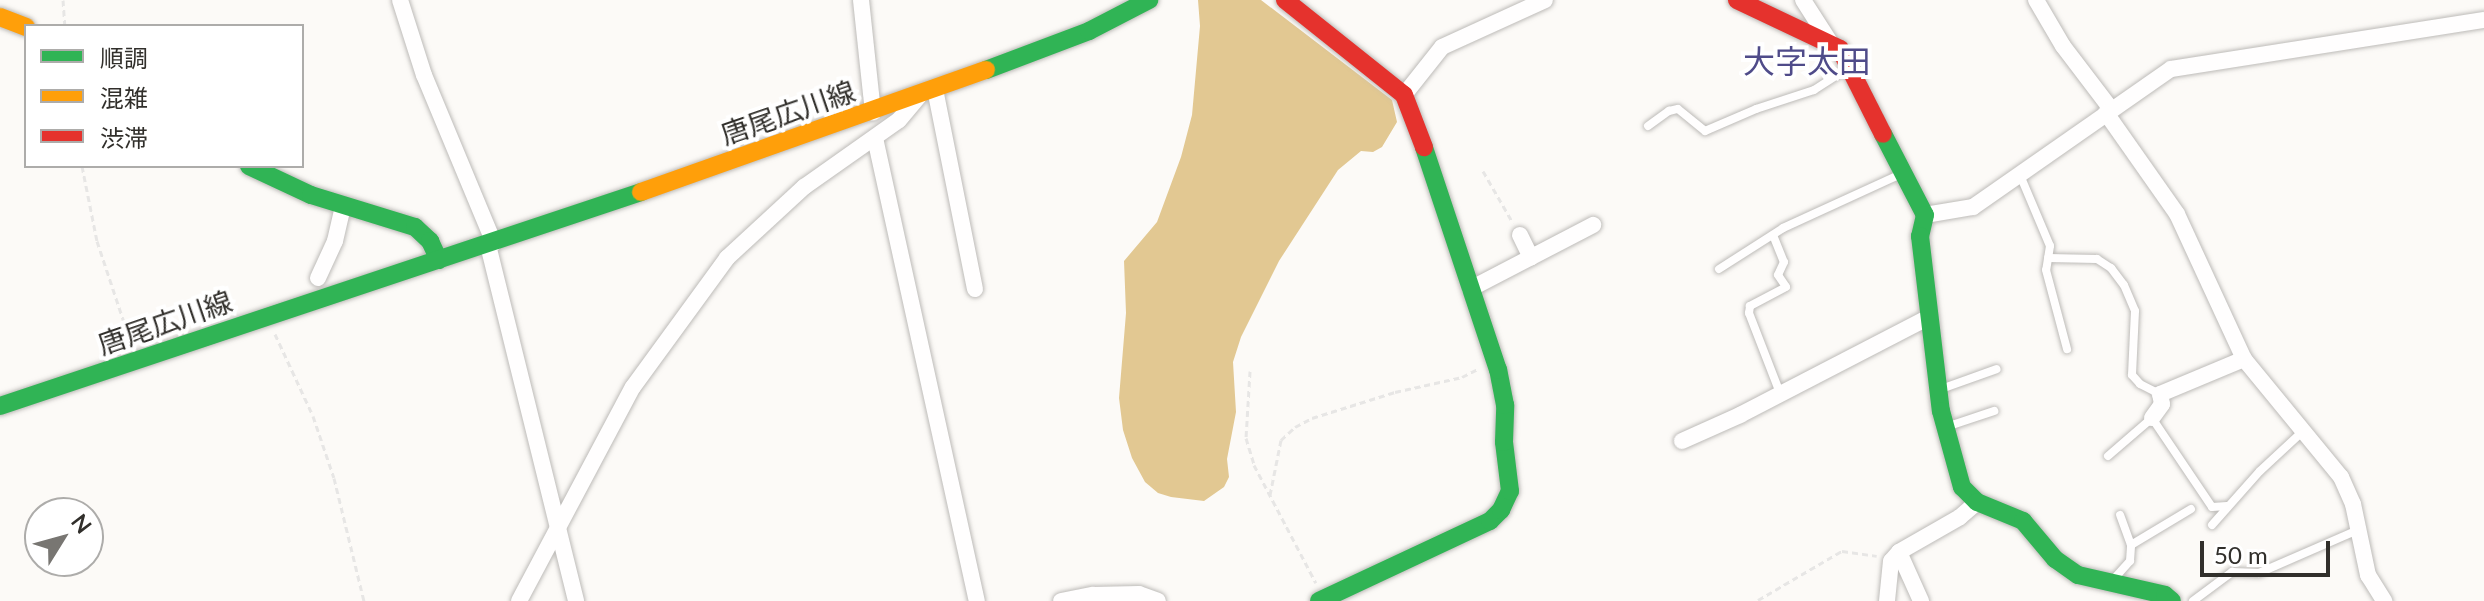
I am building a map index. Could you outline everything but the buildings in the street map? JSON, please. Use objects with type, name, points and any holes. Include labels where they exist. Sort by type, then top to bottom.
[{"type":"street","points":[[400,0],[424,75],[491,244],[576,601]]},
{"type":"street","points":[[861,0],[873,112]]},
{"type":"street","name":"唐尾広川線","points":[[0,406],[491,244],[873,112],[1089,31],[1149,0]]},
{"type":"street","points":[[1285,0],[1404,95],[1443,197],[1495,361],[1505,405],[1504,442],[1510,491],[1501,510],[1490,521],[1321,600]]},
{"type":"street","points":[[1404,95],[1442,47],[1545,0]]},
{"type":"street","points":[[1737,0],[1840,49],[1901,174],[1925,215],[1920,236],[1929,317],[1946,427],[1962,487],[1977,502],[2023,521],[2055,559],[2078,575],[2165,595],[2172,601]]},
{"type":"street","points":[[1803,0],[1830,42]]},
{"type":"street","points":[[2036,0],[2063,46],[2177,214],[2244,359],[2341,477],[2358,529],[2368,575],[2384,601]]},
{"type":"street","points":[[0,17],[24,26]]},
{"type":"street","points":[[1925,215],[1973,207],[2171,69],[2484,20]]},
{"type":"street","points":[[519,601],[557,524],[633,387],[727,258],[804,187],[899,120],[927,92]]},
{"type":"street","points":[[927,92],[975,289]]},
{"type":"street","points":[[875,138],[977,601]]},
{"type":"street","points":[[254,168],[343,206],[415,227],[430,241],[439,260]]},
{"type":"street","points":[[318,278],[335,241],[343,206]]},
{"type":"street","points":[[1470,289],[1593,225]]},
{"type":"street","points":[[1520,235],[1531,258]]},
{"type":"street","points":[[1682,441],[1781,394],[1929,317]]},
{"type":"street","points":[[2152,418],[2162,404],[2160,394],[2244,359]]},
{"type":"street","points":[[1887,601],[1897,555],[1960,517],[1977,502]]},
{"type":"street","points":[[1897,555],[1921,601]]},
{"type":"street","points":[[1061,601],[1093,595],[1139,594],[1158,601]]},
{"type":"lane","points":[[1648,126],[1669,111],[1678,109],[1705,131],[1756,109],[1814,90],[1849,67]]},
{"type":"lane","points":[[1719,269],[1773,235],[1901,174]]},
{"type":"lane","points":[[2020,174],[2050,246],[2046,270],[2067,349]]},
{"type":"lane","points":[[1773,235],[1784,262],[1778,275],[1786,287],[1750,306],[1749,313],[1781,394]]},
{"type":"lane","points":[[2048,258],[2097,259],[2111,268],[2124,285],[2135,311],[2132,375],[2140,384],[2160,394]]},
{"type":"lane","points":[[1939,390],[1997,369]]},
{"type":"lane","points":[[1946,427],[1994,411]]},
{"type":"lane","points":[[2108,456],[2152,418],[2212,507],[2227,506]]},
{"type":"lane","points":[[2212,525],[2227,506],[2302,432]]},
{"type":"lane","points":[[2131,545],[2191,509]]},
{"type":"lane","points":[[2110,583],[2130,561],[2131,545],[2120,515]]},
{"type":"lane","points":[[2193,601],[2232,572],[2259,573],[2358,529]]},
{"type":"path","points":[[63,0],[65,24]]},
{"type":"path","points":[[82,168],[97,241],[137,361]]},
{"type":"path","points":[[1483,171],[1520,235]]},
{"type":"path","points":[[267,316],[313,416],[334,478],[364,601]]},
{"type":"path","points":[[1270,495],[1281,440],[1295,427],[1395,392],[1462,377],[1495,361]]},
{"type":"path","points":[[1250,371],[1246,438],[1254,465],[1321,600]]},
{"type":"path","points":[[1758,600],[1842,551],[1897,555]]},
{"type":"shaded area","points":[[1198,0],[1261,0],[1392,100],[1397,122],[1382,147],[1373,152],[1361,151],[1338,170],[1279,261],[1241,337],[1233,362],[1236,412],[1227,459],[1229,477],[1224,487],[1204,501],[1158,493],[1145,482],[1132,458],[1123,430],[1119,398],[1126,313],[1124,261],[1157,222],[1181,157],[1192,115],[1200,26]]},
{"type":"traffic: fast","points":[[986,70],[1089,31],[1149,0]]},
{"type":"traffic: fast","points":[[1883,134],[1925,215],[1920,236],[1941,411],[1962,487],[1977,502],[2023,521],[2055,559],[2078,575],[2165,595],[2172,601]]},
{"type":"traffic: fast","points":[[1319,601],[1490,521],[1501,510],[1510,491],[1504,442],[1505,405],[1498,370],[1424,147]]},
{"type":"traffic: fast","points":[[253,168],[311,195],[415,227],[430,241],[439,260]]},
{"type":"traffic: fast","points":[[0,406],[641,192]]},
{"type":"traffic: slow","points":[[0,17],[24,26]]},
{"type":"traffic: slow","points":[[641,192],[986,70]]},
{"type":"traffic: jam","points":[[1285,0],[1404,95],[1424,147]]},
{"type":"traffic: jam","points":[[1737,0],[1840,49],[1883,134]]},
{"type":"district","name":"大字太田","points":[[1807,61]]}]
